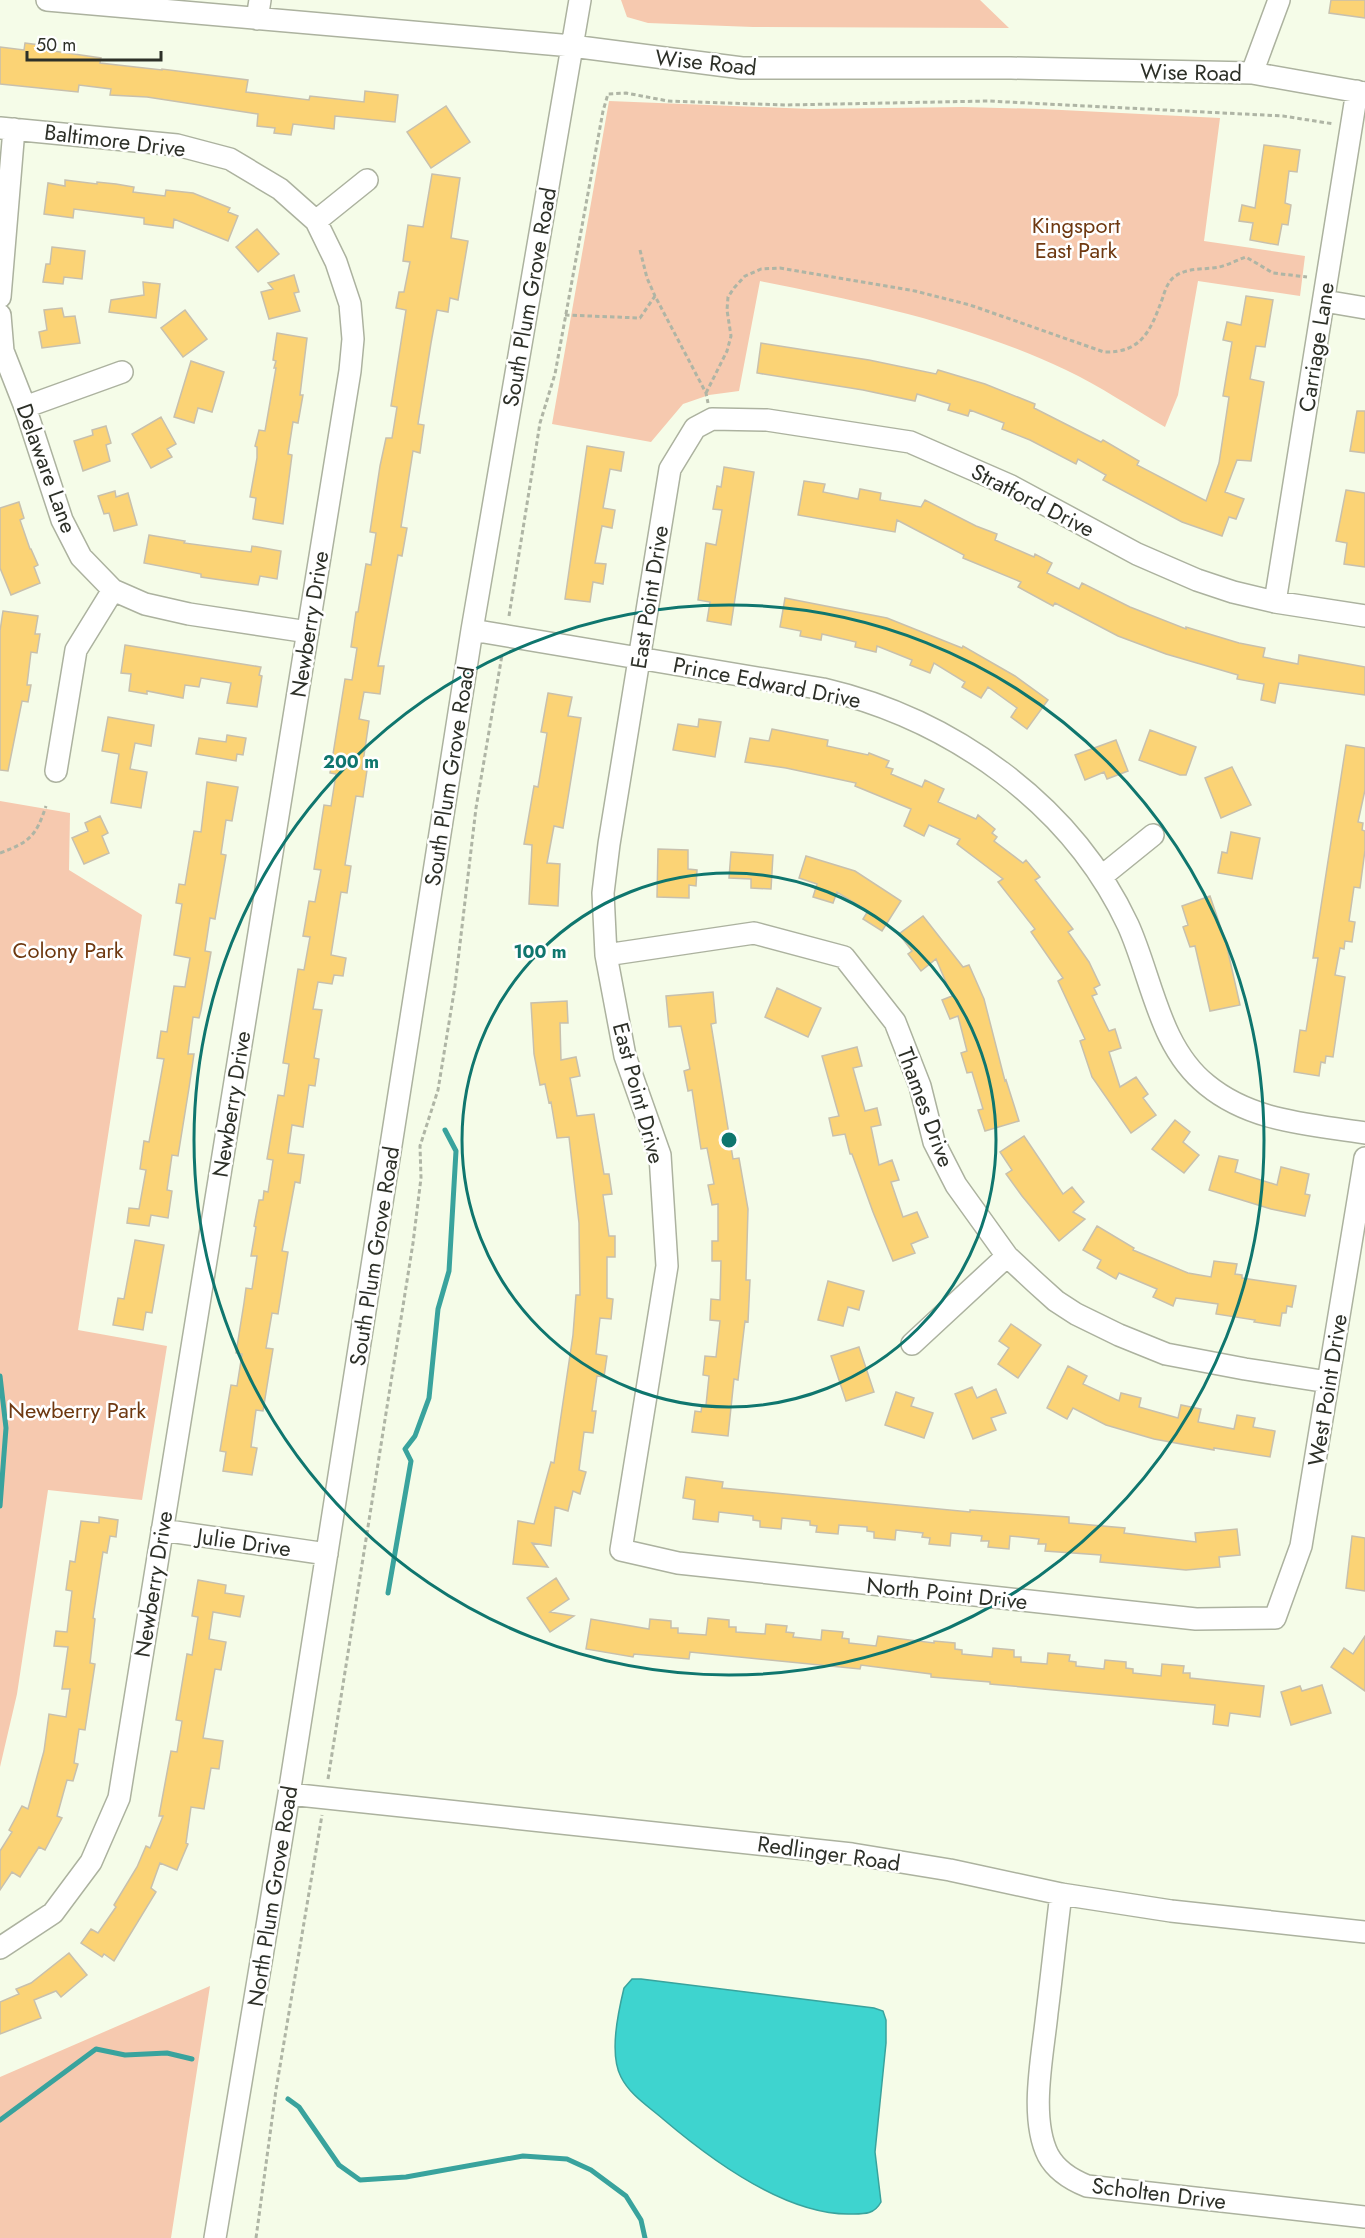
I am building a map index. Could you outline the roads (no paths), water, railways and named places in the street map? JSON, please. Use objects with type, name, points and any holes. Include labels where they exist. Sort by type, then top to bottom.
[{"type":"street","name":"Wise Road","points":[[47,0],[259,9],[742,68],[1011,68],[1252,73],[1361,92]]},
{"type":"street","name":"South Plum Grove Road","points":[[327,1554],[472,630],[580,0]]},
{"type":"street","points":[[1252,73],[1279,0]]},
{"type":"street","name":"Carriage Lane","points":[[1275,602],[1351,128],[1361,92]]},
{"type":"street","points":[[0,297],[7,128]]},
{"type":"street","name":"Baltimore Drive","points":[[7,128],[177,145],[230,159],[280,189],[316,221]]},
{"type":"street","points":[[316,221],[367,180]]},
{"type":"street","name":"Newberry Drive","points":[[0,1948],[52,1913],[91,1862],[119,1798],[350,371],[353,339],[350,304],[336,262],[316,221]]},
{"type":"street","points":[[1325,291],[1365,308]]},
{"type":"street","name":"Delaware Lane","points":[[0,315],[3,351],[25,407],[62,520],[81,557],[113,590],[146,604],[189,614],[308,632]]},
{"type":"street","points":[[25,407],[122,372]]},
{"type":"street","name":"Stratford Drive","points":[[704,424],[767,420],[910,442],[1011,486],[1168,569],[1233,592],[1275,602],[1365,616]]},
{"type":"street","name":"East Point Drive","points":[[621,1550],[667,1266],[660,1155],[625,1056],[606,955],[603,893],[670,469],[704,424]]},
{"type":"street","points":[[56,771],[76,650],[113,590]]},
{"type":"street","name":"Prince Edward Drive","points":[[472,630],[839,693],[887,708],[929,726],[994,766],[1031,795],[1069,835],[1101,878],[1127,924],[1169,1037],[1186,1064],[1205,1084],[1231,1102],[1256,1114],[1285,1121],[1365,1133]]},
{"type":"street","points":[[1101,878],[1153,836]]},
{"type":"street","name":"Thames Drive","points":[[606,955],[754,933],[844,957],[895,1022],[920,1086],[934,1142],[956,1185],[1007,1256],[1056,1300],[1076,1314],[1166,1354],[1328,1382]]},
{"type":"street","name":"West Point Drive","points":[[1275,1618],[1301,1546],[1365,1158]]},
{"type":"street","points":[[912,1344],[1007,1256]]},
{"type":"street","name":"Julie Drive","points":[[162,1530],[327,1554]]},
{"type":"street","name":"North Point Drive","points":[[621,1550],[678,1563],[1184,1618],[1275,1618]]},
{"type":"street","name":"North Plum Grove Road","points":[[215,2238],[327,1554]]},
{"type":"street","name":"Redlinger Road","points":[[289,1794],[852,1854],[950,1870],[1061,1894],[1171,1911],[1365,1932]]},
{"type":"street","name":"Scholten Drive","points":[[1061,1894],[1039,2099],[1044,2142],[1048,2156],[1058,2169],[1074,2181],[1087,2186],[1365,2217]]},
{"type":"water","points":[[632,1979],[874,2008],[883,2011],[886,2020],[886,2043],[875,2152],[881,2202],[878,2206],[872,2212],[864,2214],[825,2212],[775,2195],[750,2182],[703,2151],[640,2100],[621,2077],[617,2068],[615,2045],[624,1988]]},
{"type":"waterway","points":[[388,1593],[411,1461],[405,1449],[415,1436],[429,1398],[438,1309],[449,1271],[456,1151],[445,1130]]},
{"type":"waterway","points":[[0,1376],[6,1428],[0,1506]]},
{"type":"waterway","points":[[0,2120],[96,2049],[125,2055],[167,2053],[192,2059]]},
{"type":"waterway","points":[[288,2099],[299,2107],[339,2165],[360,2180],[406,2177],[523,2156],[567,2159],[591,2170],[626,2196],[641,2220],[645,2238]]},
{"type":"park label","name":"Kingsport East Park","points":[[1076,238]]},
{"type":"park label","name":"Colony Park","points":[[68,950]]},
{"type":"park label","name":"Newberry Park","points":[[77,1410]]}]
